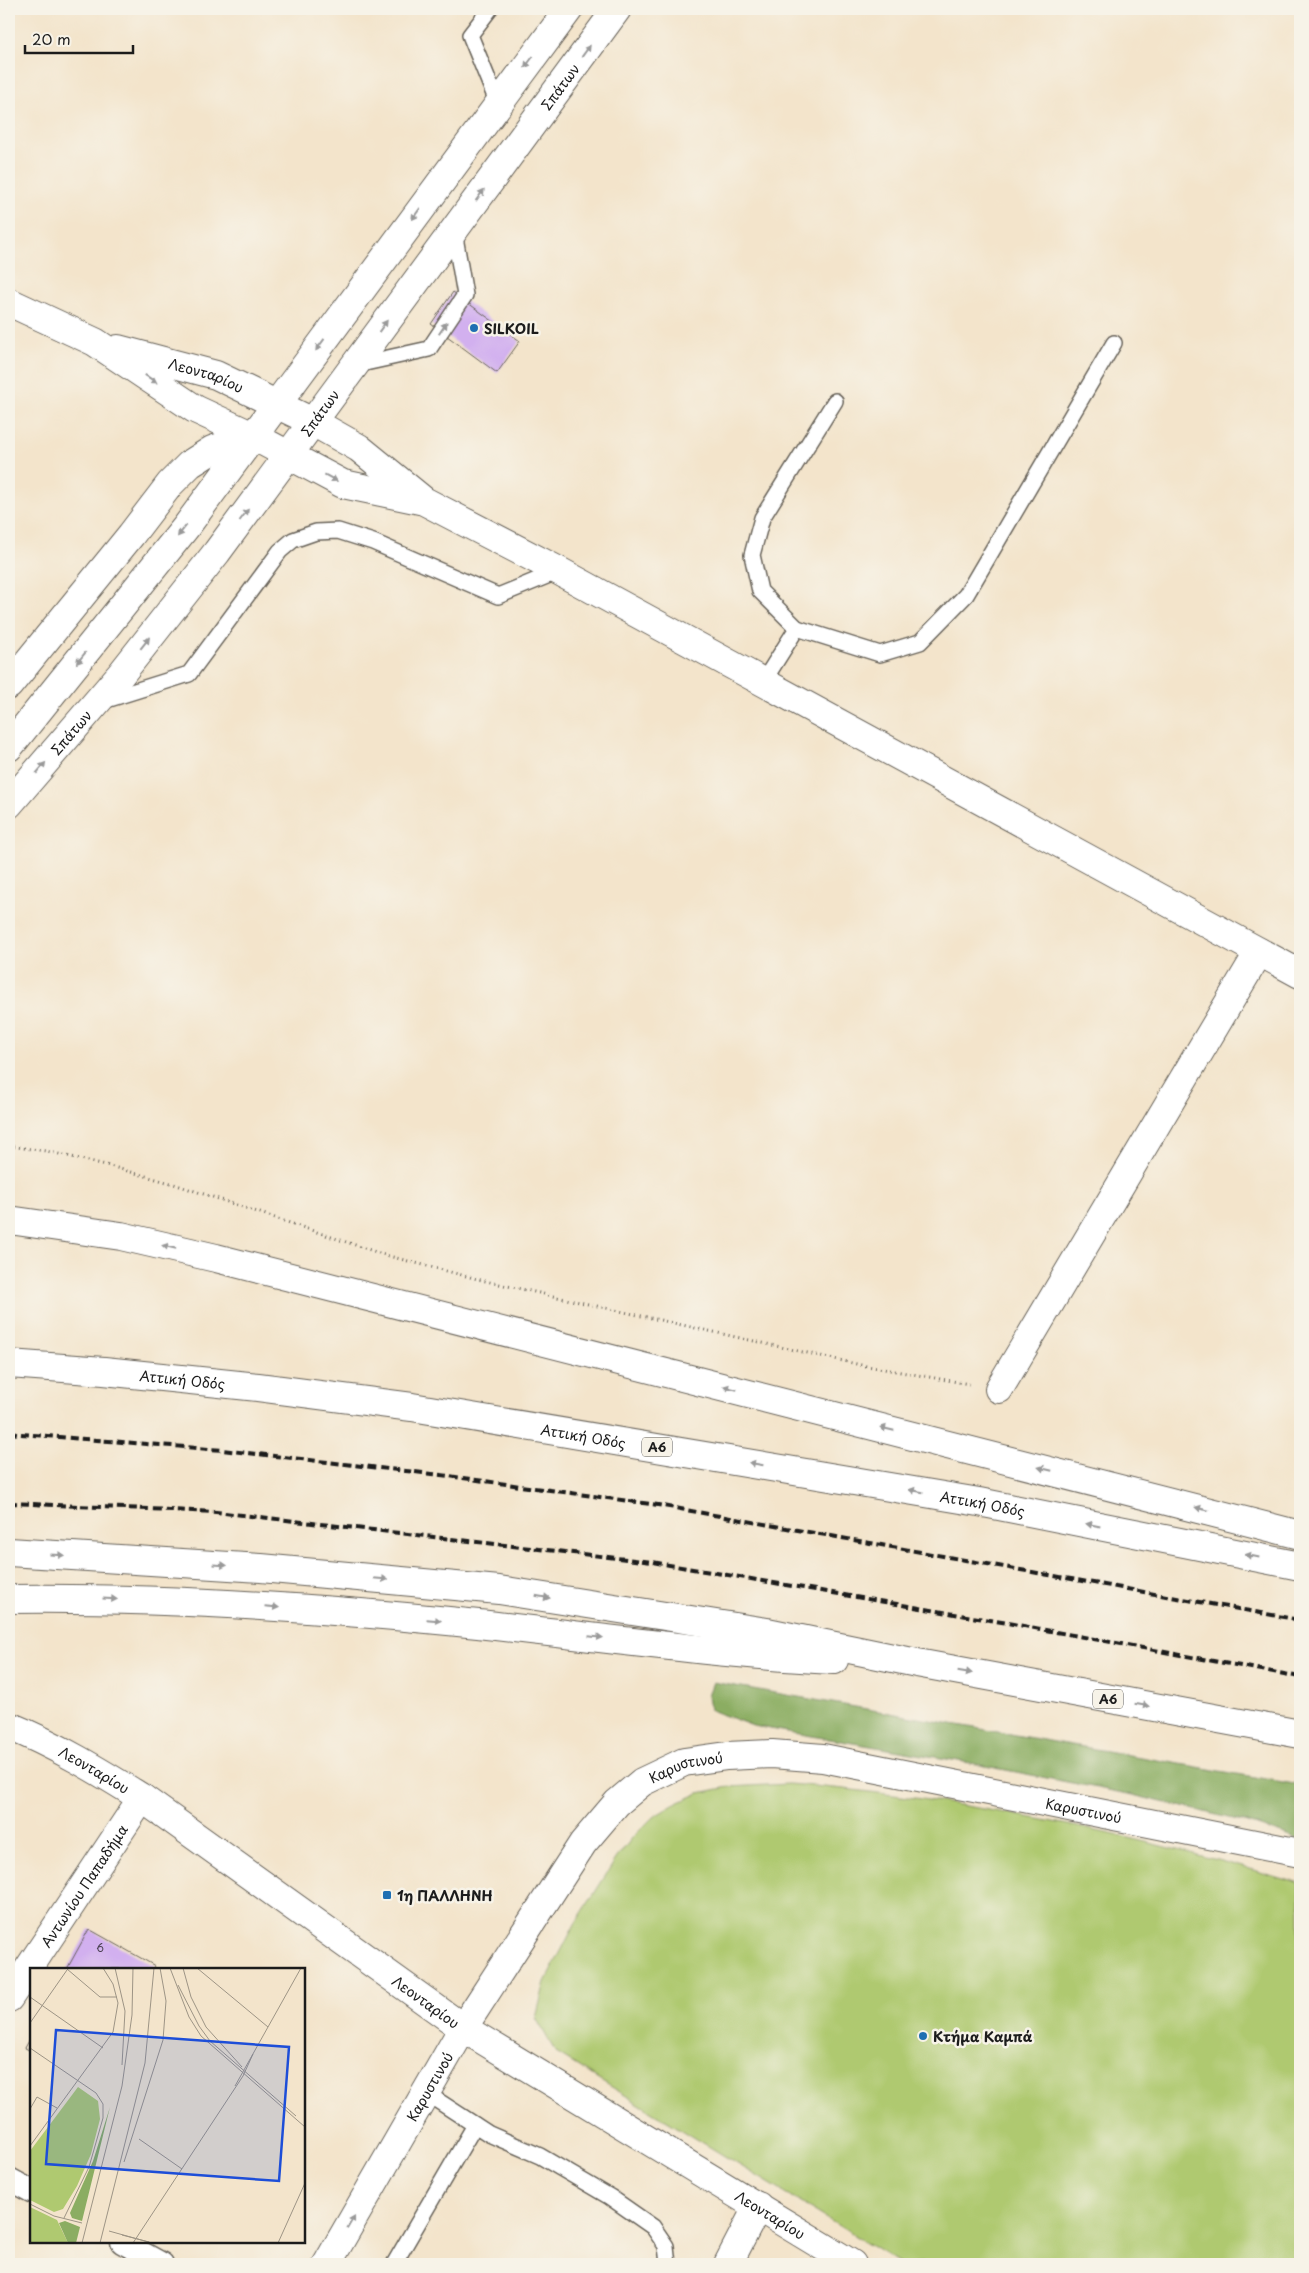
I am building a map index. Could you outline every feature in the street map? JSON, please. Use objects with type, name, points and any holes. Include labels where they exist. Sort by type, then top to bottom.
[{"type":"main road","points":[[9,747],[186,528],[568,9]]},
{"type":"main road","name":"Σπάτων","points":[[9,804],[122,674],[217,552],[617,9]]},
{"type":"main road","name":"Λεονταρίου","points":[[9,302],[95,342],[195,409],[253,436],[344,484],[424,501]]},
{"type":"main road","name":"Λεονταρίου","points":[[95,342],[216,375],[313,422],[359,448],[424,501]]},
{"type":"main road","points":[[9,684],[170,484],[190,464],[212,450],[253,436]]},
{"type":"main road","points":[[424,501],[559,571],[1300,974]]},
{"type":"main road","points":[[999,1389],[1260,952]]},
{"type":"main road","points":[[9,1220],[121,1236],[216,1258],[1300,1535]]},
{"type":"main road","name":"Αττική Οδός","points":[[9,1364],[104,1371],[258,1387],[431,1410],[979,1502],[1300,1566]]},
{"type":"main road","name":"Α6","points":[[9,1552],[261,1568],[499,1590],[767,1632],[917,1663],[1300,1734]]},
{"type":"main road","points":[[9,1599],[91,1598],[264,1606],[476,1624],[765,1656],[917,1663]]},
{"type":"main road","name":"Λεονταρίου","points":[[9,1726],[38,1738],[91,1766],[142,1798],[463,2028],[852,2264]]},
{"type":"main road","name":"Καρυστινού","points":[[327,2264],[463,2028],[583,1843],[617,1802],[642,1782],[684,1762],[727,1756],[763,1755],[823,1758],[1300,1853]]},
{"type":"main road","name":"Αντωνίου Παπαδήμα","points":[[9,1998],[142,1798]]},
{"type":"main road","points":[[728,2264],[758,2206]]},
{"type":"street","points":[[9,2179],[30,2190]]},
{"type":"street","points":[[124,2243],[162,2264]]},
{"type":"lane","points":[[490,9],[470,35],[498,104]]},
{"type":"lane","points":[[354,365],[429,349],[465,295],[454,231]]},
{"type":"lane","points":[[835,401],[762,518],[752,555],[760,591],[797,628],[880,654],[920,642],[966,596],[1114,343]]},
{"type":"lane","points":[[97,702],[189,674],[280,552],[293,540],[316,532],[338,531],[373,542],[498,596],[559,571]]},
{"type":"lane","points":[[763,682],[797,628]]},
{"type":"lane","points":[[426,2093],[489,2134],[540,2156],[610,2197],[653,2227],[666,2246],[668,2264]]},
{"type":"lane","points":[[394,2264],[476,2125]]},
{"type":"path","points":[[9,1146],[97,1163],[174,1184],[386,1255],[481,1280],[861,1366],[999,1389]]},
{"type":"green space","points":[[713,1682],[1300,1785],[1300,1840],[1242,1821],[1128,1794],[970,1763],[753,1726],[710,1710],[708,1695]]},
{"type":"green space","name":"Kτήμα Καμπά","points":[[788,1784],[897,1795],[1043,1820],[1191,1853],[1300,1884],[1300,2264],[901,2264],[556,2053],[536,2018],[545,1982],[575,1924],[616,1859],[632,1838],[653,1817],[699,1793],[728,1787]]},
{"type":"building","points":[[453,292],[520,341],[497,373],[431,324]]},
{"type":"building","points":[[89,1929],[155,1966],[154,1968],[68,1968]]},
{"type":"building","points":[[30,2039],[30,2050],[25,2048]]},
{"type":"railway","points":[[9,1433],[222,1450],[441,1475],[658,1505],[1300,1620]]},
{"type":"railway","points":[[9,1503],[216,1512],[652,1562],[1013,1624],[1300,1677]]},
{"type":"place","name":"SILKOIL","points":[[474,328]]},
{"type":"place","name":"1η ΠΑΛΛΗΝΗ","points":[[387,1895]]},
{"type":"place","name":"Kτήμα Καμπά","points":[[923,2036]]}]
